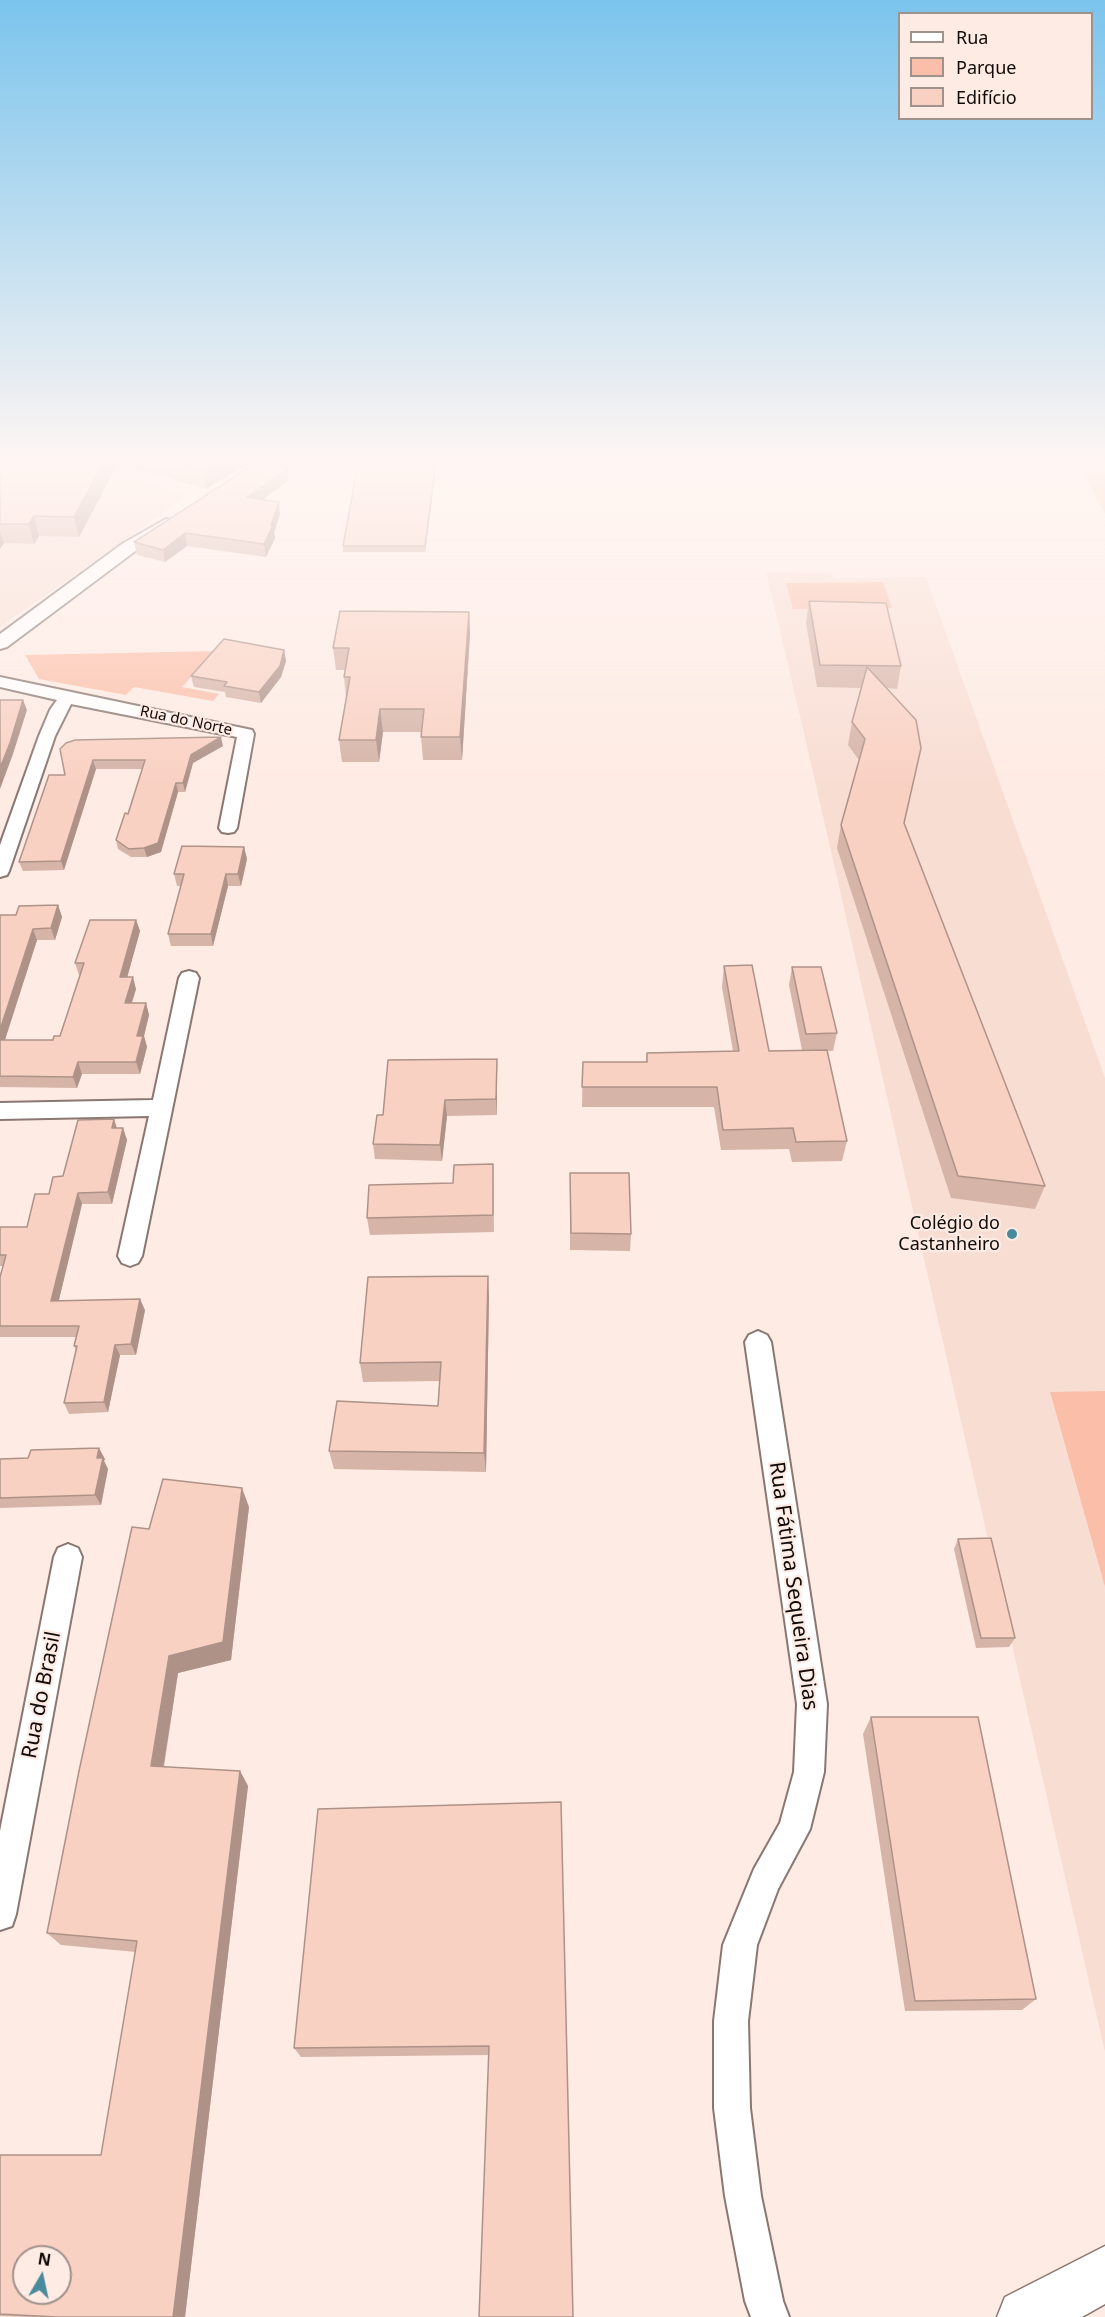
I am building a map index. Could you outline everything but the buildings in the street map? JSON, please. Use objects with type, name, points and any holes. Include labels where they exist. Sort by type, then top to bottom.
[{"type":"main road","points":[[1025,2317],[1105,2274]]},
{"type":"street","points":[[0,643],[100,569]]},
{"type":"street","points":[[0,682],[67,698],[58,710],[47,736],[0,871]]},
{"type":"street","name":"Rua do Norte","points":[[67,698],[246,734],[228,828]]},
{"type":"street","points":[[130,1256],[189,978]]},
{"type":"street","points":[[0,1111],[162,1108]]},
{"type":"street","name":"Rua Fátima Sequeira Dias","points":[[758,1342],[812,1704],[809,1772],[794,1829],[765,1880],[741,1945],[731,2021],[732,2108],[743,2196],[764,2301],[770,2317]]},
{"type":"street","name":"Rua do Brasil","points":[[0,1914],[8,1834],[68,1557]]},
{"type":"shaded area","points":[[0,569],[83,569],[0,627]]},
{"type":"shaded area","name":"Colégio do Castanheiro","points":[[766,572],[831,573],[834,578],[926,577],[1105,1078],[1105,1391],[1050,1393],[1105,1587],[1105,2052],[807,746]]},
{"type":"green space","points":[[883,582],[892,608],[793,609],[786,583]]},
{"type":"green space","points":[[215,651],[182,687],[219,694],[213,701],[134,687],[126,695],[39,679],[25,655]]},
{"type":"green space","points":[[1105,1391],[1105,1587],[1050,1392]]},
{"type":"place","name":"Colégio do Castanheiro","points":[[1012,1234]]}]
